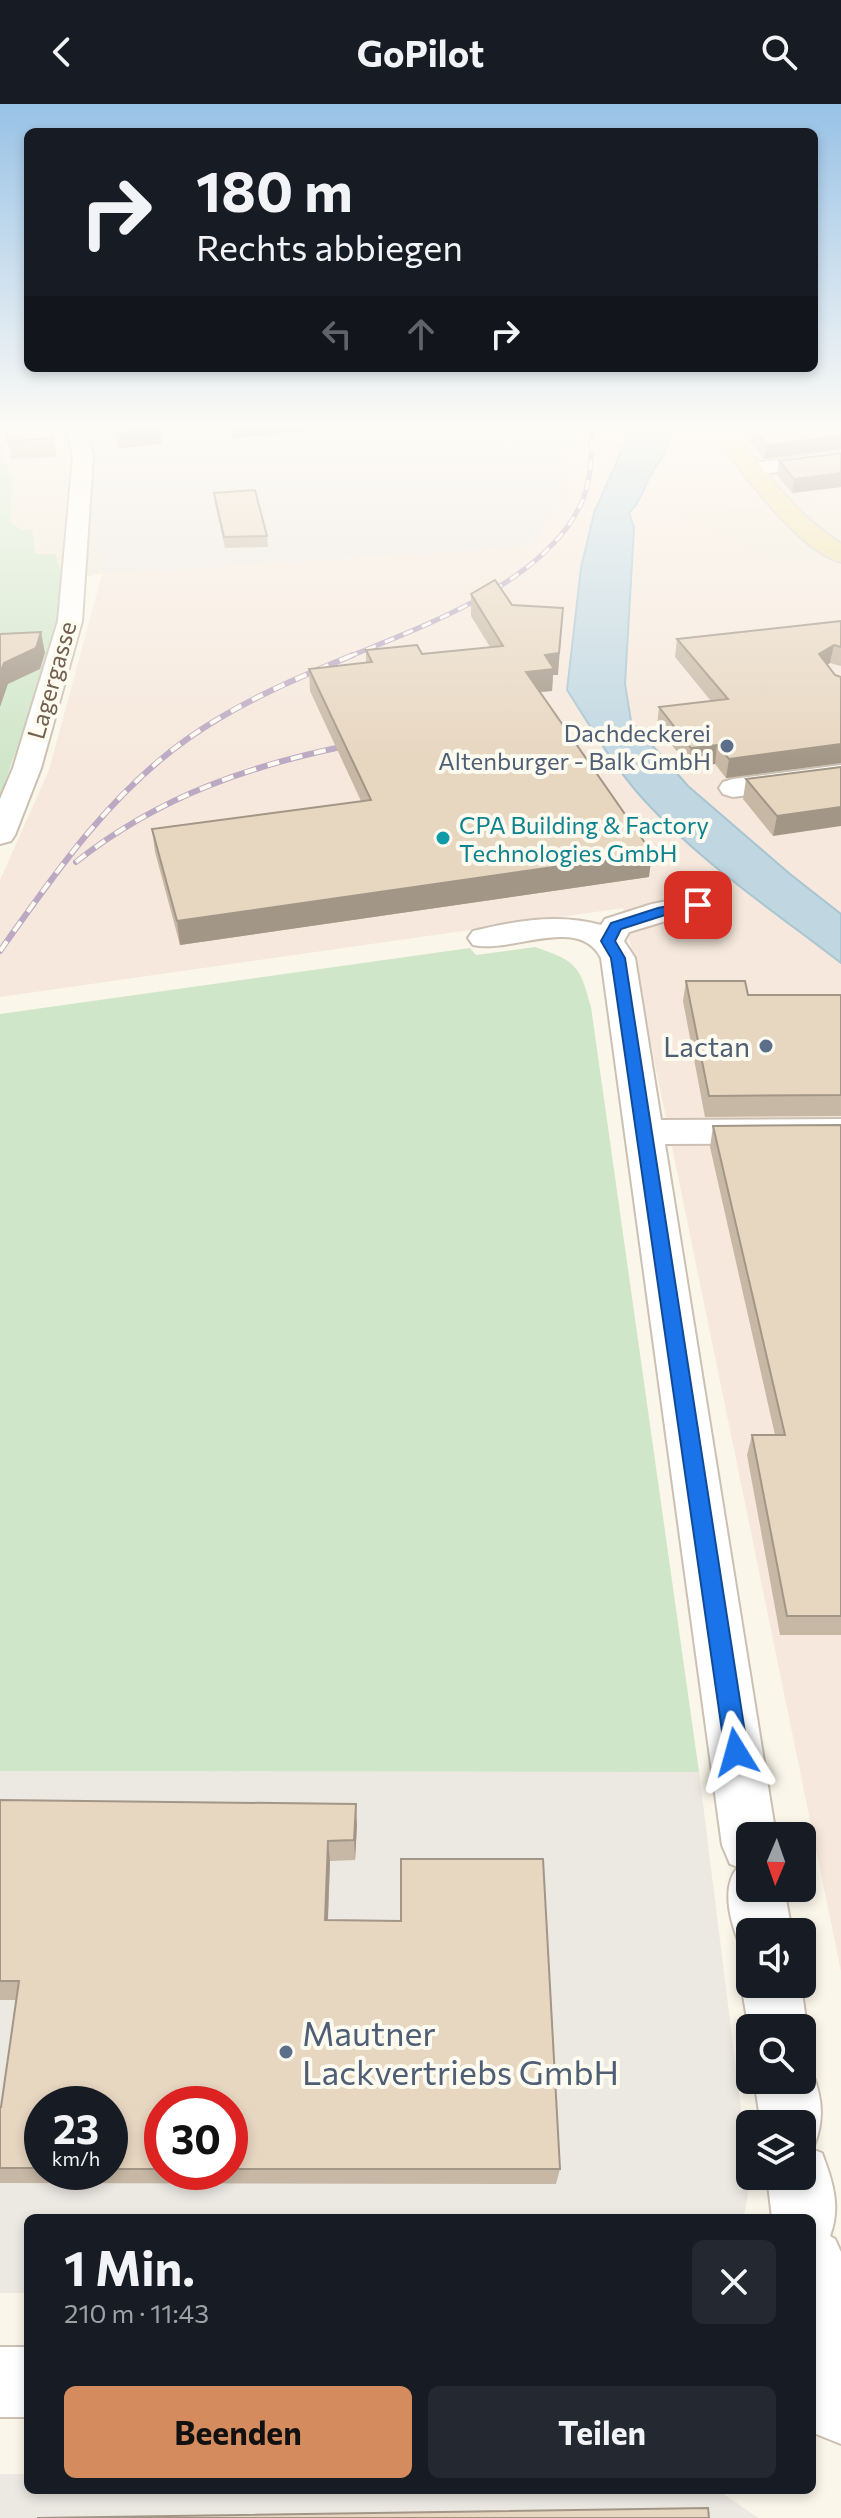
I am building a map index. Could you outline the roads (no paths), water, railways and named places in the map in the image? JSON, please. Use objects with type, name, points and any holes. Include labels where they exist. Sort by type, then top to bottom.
[{"type":"main road","points":[[818,538],[841,555]]},
{"type":"street","name":"Lagergasse","points":[[0,835],[27,768],[70,621],[77,538]]},
{"type":"street","points":[[733,788],[841,774]]},
{"type":"street","points":[[608,941],[616,926],[663,911],[698,905]]},
{"type":"street","points":[[484,938],[555,927],[584,930],[608,941],[618,958],[747,1822]]},
{"type":"street","points":[[644,1132],[841,1131]]},
{"type":"street","points":[[801,2190],[804,2214]]},
{"type":"street","points":[[816,2289],[827,2363],[841,2409]]},
{"type":"street","points":[[0,2382],[24,2382]]},
{"type":"street","points":[[816,2412],[841,2415]]},
{"type":"water","points":[[588,538],[633,538],[625,684],[631,721],[688,786],[841,914],[841,963],[683,839],[636,791],[600,742],[567,690],[581,568]]},
{"type":"railway","points":[[348,657],[445,616],[479,598],[540,557],[558,538]]},
{"type":"railway","points":[[0,951],[86,835],[161,759],[209,724],[249,702],[353,655]]},
{"type":"railway","points":[[76,862],[140,819],[208,786],[280,762],[356,744]]},
{"type":"place","name":"Dachdeckerei Altenburger - Balk GmbH","points":[[727,746]]},
{"type":"place","name":"CPA Building & Factory Technologies GmbH","points":[[443,838]]},
{"type":"place","name":"Lactan","points":[[766,1046]]},
{"type":"place","name":"Mautner Lackvertriebs GmbH","points":[[286,2052]]}]
